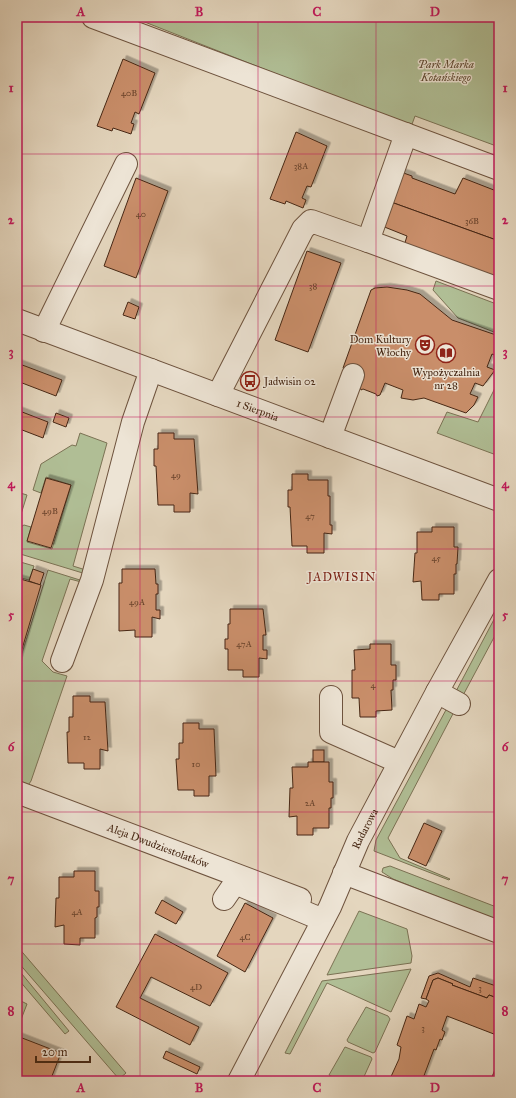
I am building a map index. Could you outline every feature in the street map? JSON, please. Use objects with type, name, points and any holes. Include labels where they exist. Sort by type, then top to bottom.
[{"type":"street","points":[[93,17],[499,169]]},
{"type":"street","points":[[368,241],[406,134]]},
{"type":"street","points":[[44,330],[126,164]]},
{"type":"street","points":[[218,395],[303,229],[311,221],[499,289]]},
{"type":"street","name":"1 Sierpnia","points":[[17,320],[499,500]]},
{"type":"street","points":[[62,661],[92,580],[133,422],[151,370]]},
{"type":"street","points":[[330,437],[353,375]]},
{"type":"street","name":"Radarowa","points":[[239,1081],[323,920],[358,841],[436,692],[499,580]]},
{"type":"street","points":[[436,692],[459,704]]},
{"type":"street","points":[[331,697],[331,732],[399,762]]},
{"type":"street","name":"Aleja Dwudziestolatków","points":[[17,792],[300,898]]},
{"type":"street","points":[[344,873],[499,932]]},
{"type":"street","points":[[224,898],[235,883],[323,920]]},
{"type":"green space","name":"Park Marka Kotańskiego","points":[[132,17],[499,17],[499,147],[415,116],[411,127]]},
{"type":"green space","points":[[436,281],[499,305],[499,334],[458,318],[433,290]]},
{"type":"green space","points":[[499,380],[499,456],[437,433],[447,412],[478,422]]},
{"type":"green space","points":[[80,433],[107,443],[73,566],[89,571],[86,574],[17,553],[17,542],[22,526],[24,525],[31,527],[27,542],[52,549],[71,485],[46,477],[41,493],[33,490],[41,464],[72,445],[76,446]]},
{"type":"green space","points":[[17,492],[27,495],[17,527]]},
{"type":"green space","points":[[17,561],[34,566],[29,580],[17,577]]},
{"type":"green space","points":[[48,570],[83,581],[85,583],[70,579],[42,661],[53,672],[67,676],[31,781],[24,791],[17,788],[17,669]]},
{"type":"green space","points":[[499,610],[499,628],[460,701],[453,697]]},
{"type":"green space","points":[[447,708],[456,708],[388,838],[400,858],[450,879],[449,880],[374,851],[376,840]]},
{"type":"green space","points":[[390,866],[499,908],[499,921],[393,879],[382,872],[383,868]]},
{"type":"green space","points":[[359,911],[407,929],[412,956],[411,963],[327,975]]},
{"type":"green space","points":[[17,946],[126,1073],[119,1079],[17,961]]},
{"type":"green space","points":[[17,968],[69,1031],[65,1034],[18,979],[17,980]]},
{"type":"green space","points":[[411,969],[391,1012],[327,983],[290,1054],[285,1053],[322,981]]},
{"type":"green space","points":[[17,999],[27,1004],[17,1030]]},
{"type":"green space","points":[[366,1007],[388,1016],[390,1019],[375,1052],[373,1053],[348,1042],[347,1040]]},
{"type":"green space","points":[[345,1047],[371,1057],[372,1059],[362,1081],[341,1081],[329,1075]]},
{"type":"building","points":[[123,59],[155,73],[139,114],[135,112],[131,123],[134,124],[131,134],[113,128],[112,131],[97,126]]},
{"type":"building","points":[[296,132],[327,146],[311,187],[307,186],[302,198],[306,200],[303,208],[286,201],[285,204],[270,199]]},
{"type":"building","points":[[398,171],[412,176],[412,178],[455,194],[463,178],[499,192],[499,241],[391,202]]},
{"type":"building","points":[[136,178],[168,191],[136,278],[104,266]]},
{"type":"building","points":[[391,202],[499,241],[499,281],[404,246],[407,236],[382,226]]},
{"type":"building","points":[[307,251],[341,263],[308,352],[275,340]]},
{"type":"building","name":"Dom Kultury Włochy","points":[[387,287],[407,290],[420,294],[452,320],[499,336],[499,357],[492,354],[487,367],[495,370],[483,386],[475,383],[470,394],[478,397],[474,405],[466,413],[424,398],[413,400],[401,398],[403,390],[385,383],[380,395],[377,396],[376,394],[363,389],[361,390],[360,387],[363,375],[343,368],[371,290],[375,288]]},
{"type":"building","points":[[128,302],[139,307],[135,319],[123,315]]},
{"type":"building","points":[[17,363],[62,380],[56,396],[17,381]]},
{"type":"building","points":[[17,410],[48,422],[43,438],[17,428]]},
{"type":"building","points":[[56,413],[69,418],[66,427],[53,422]]},
{"type":"building","points":[[158,433],[174,433],[174,439],[194,439],[198,494],[190,493],[190,512],[174,512],[174,505],[158,505],[156,466],[154,466],[154,449],[158,449]]},
{"type":"building","points":[[292,474],[308,474],[308,480],[328,480],[328,496],[330,496],[330,525],[332,525],[332,534],[324,533],[324,553],[307,553],[307,546],[292,546],[290,507],[288,507],[288,490],[292,490]]},
{"type":"building","points":[[46,478],[71,485],[51,548],[27,541]]},
{"type":"building","points":[[432,527],[454,527],[454,547],[458,547],[456,574],[454,574],[454,594],[439,594],[439,600],[422,600],[421,581],[413,582],[415,553],[417,553],[417,532],[432,532]]},
{"type":"building","points":[[33,569],[44,573],[40,585],[29,581]]},
{"type":"building","points":[[122,569],[155,569],[156,584],[158,584],[158,594],[156,594],[156,610],[160,610],[160,619],[152,617],[152,637],[135,637],[135,630],[119,631],[119,583],[122,583]]},
{"type":"building","points":[[17,578],[41,585],[17,666]]},
{"type":"building","points":[[230,609],[263,609],[266,635],[263,635],[263,650],[267,650],[267,659],[259,658],[259,677],[243,677],[243,670],[228,670],[228,649],[225,649],[225,639],[228,639]]},
{"type":"building","points":[[370,644],[391,644],[391,665],[396,665],[396,680],[393,680],[393,690],[391,690],[392,710],[376,711],[376,717],[360,717],[359,698],[352,698],[352,670],[355,670],[354,650],[370,649]]},
{"type":"building","points":[[73,696],[90,696],[90,702],[105,702],[108,751],[100,749],[100,769],[84,769],[84,763],[68,763],[67,732],[69,732],[69,717],[73,717]]},
{"type":"building","points":[[183,723],[199,723],[199,729],[214,729],[216,776],[209,776],[209,796],[194,796],[194,790],[178,790],[176,759],[179,759],[179,743],[183,743]]},
{"type":"building","points":[[313,750],[324,750],[324,762],[313,762]]},
{"type":"building","points":[[308,762],[329,762],[329,782],[333,782],[333,798],[331,798],[331,808],[329,808],[329,828],[313,828],[313,835],[297,835],[297,816],[289,817],[290,788],[293,788],[292,767],[308,767]]},
{"type":"building","points":[[424,823],[442,831],[426,866],[408,858]]},
{"type":"building","points":[[74,871],[95,871],[95,891],[99,891],[99,907],[97,907],[97,917],[95,918],[95,938],[80,938],[80,945],[64,944],[64,925],[55,927],[56,898],[59,898],[59,877],[74,877]]},
{"type":"building","points":[[162,900],[183,912],[176,924],[155,913]]},
{"type":"building","points":[[245,903],[273,918],[245,972],[217,956]]},
{"type":"building","points":[[155,934],[228,973],[210,1006],[151,977],[140,998],[199,1027],[190,1045],[116,1007]]},
{"type":"building","points":[[438,973],[470,987],[473,978],[499,987],[499,1003],[495,1001],[497,998],[489,995],[487,998],[438,978],[433,980],[426,999],[421,998],[429,976]]},
{"type":"building","points":[[438,978],[487,998],[489,995],[497,998],[495,1001],[499,1003],[499,1036],[447,1016],[442,1030],[445,1032],[442,1040],[440,1039],[436,1050],[434,1049],[422,1081],[389,1081],[399,1059],[401,1047],[397,1045],[407,1016],[414,1019],[419,1004],[426,1007],[429,1001],[426,999],[433,980]]},
{"type":"building","points":[[17,1036],[61,1053],[50,1081],[17,1081]]},
{"type":"building","points":[[166,1051],[200,1067],[197,1074],[163,1058]]},
{"type":"building","points":[[499,1062],[499,1080],[492,1077]]},
{"type":"place","name":"Dom Kultury Włochy","points":[[425,345]]},
{"type":"place","name":"Wypożyczalnia nr 28","points":[[446,353]]},
{"type":"place","name":"Jadwisin 02","points":[[250,381]]},
{"type":"district","name":"JADWISIN","points":[[342,577]]}]
